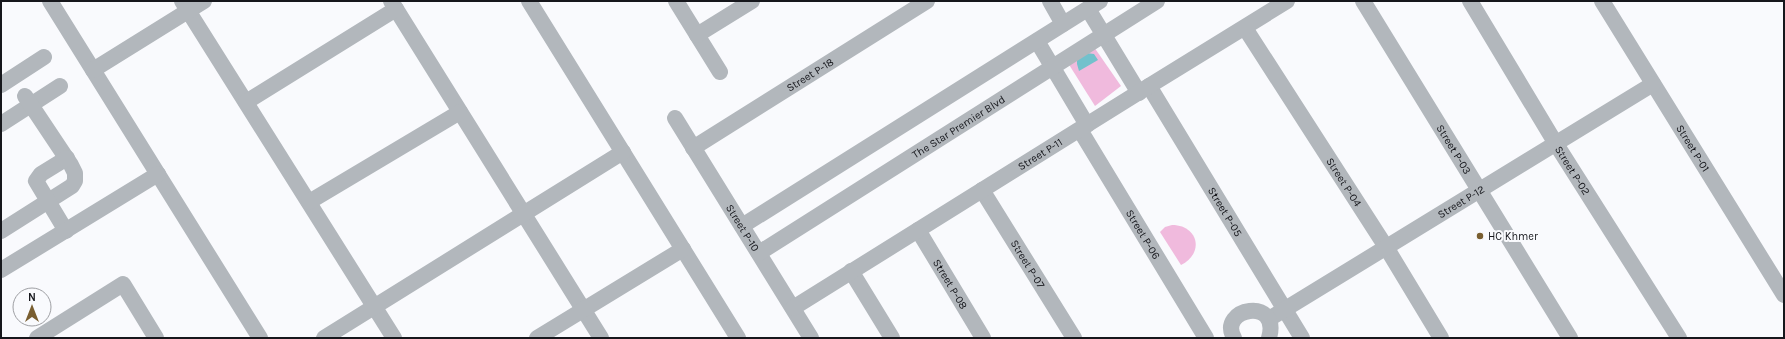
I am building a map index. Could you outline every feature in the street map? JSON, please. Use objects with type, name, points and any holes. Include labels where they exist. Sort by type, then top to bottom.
[{"type":"street","points":[[50,1],[260,338]]},
{"type":"street","points":[[93,70],[186,6],[204,1]]},
{"type":"street","points":[[529,1],[738,338]]},
{"type":"street","points":[[676,1],[720,72]]},
{"type":"street","points":[[697,35],[752,1]]},
{"type":"street","name":"Street P-18","points":[[693,148],[927,1]]},
{"type":"street","points":[[1050,1],[1063,24]]},
{"type":"street","name":"The Star Premier Blvd","points":[[759,252],[1157,1]]},
{"type":"street","name":"Street P-11","points":[[793,308],[1287,1]]},
{"type":"street","name":"Street P-03","points":[[1363,1],[1570,338]]},
{"type":"street","name":"Street P-02","points":[[1470,1],[1556,144],[1679,338]]},
{"type":"street","name":"Street P-01","points":[[1602,1],[1784,295]]},
{"type":"street","points":[[246,102],[394,5],[601,338]]},
{"type":"street","points":[[742,226],[1094,5]]},
{"type":"street","name":"Street P-05","points":[[1094,5],[1104,34],[1144,89],[1302,338]]},
{"type":"street","points":[[186,6],[394,338]]},
{"type":"street","name":"Street P-04","points":[[1244,28],[1386,247],[1441,338]]},
{"type":"street","name":"Street P-06","points":[[1037,41],[1053,67],[1084,127],[1206,338]]},
{"type":"street","points":[[1,85],[44,57]]},
{"type":"street","name":"Street P-12","points":[[1269,319],[1653,84]]},
{"type":"street","points":[[1,124],[28,101],[60,86]]},
{"type":"street","points":[[1,231],[72,186],[75,181],[75,173],[67,158],[28,101]]},
{"type":"street","points":[[309,202],[460,112]]},
{"type":"street","name":"Street P-10","points":[[675,118],[811,338]]},
{"type":"street","points":[[324,338],[623,152]]},
{"type":"street","points":[[66,231],[37,184],[38,177],[67,158]]},
{"type":"street","points":[[1,270],[158,174]]},
{"type":"street","name":"Street P-07","points":[[982,190],[1074,338]]},
{"type":"street","name":"Street P-08","points":[[918,230],[984,338]]},
{"type":"street","points":[[537,338],[683,249]]},
{"type":"street","points":[[852,272],[892,338]]},
{"type":"street","points":[[37,338],[123,284],[156,338]]},
{"type":"street","points":[[1234,338],[1232,335],[1232,325],[1236,317],[1244,311],[1253,310],[1262,313],[1269,319],[1271,328],[1269,338]]},
{"type":"shaded area","points":[[1094,47],[1121,86],[1095,106],[1068,63]]},
{"type":"shaded area","points":[[1172,225],[1181,226],[1188,230],[1193,234],[1195,240],[1196,247],[1193,254],[1189,260],[1181,265],[1160,232],[1165,227]]},
{"type":"water","points":[[1086,53],[1094,54],[1098,60],[1079,71],[1077,60]]},
{"type":"place","name":"HC Khmer","points":[[1480,236]]}]
